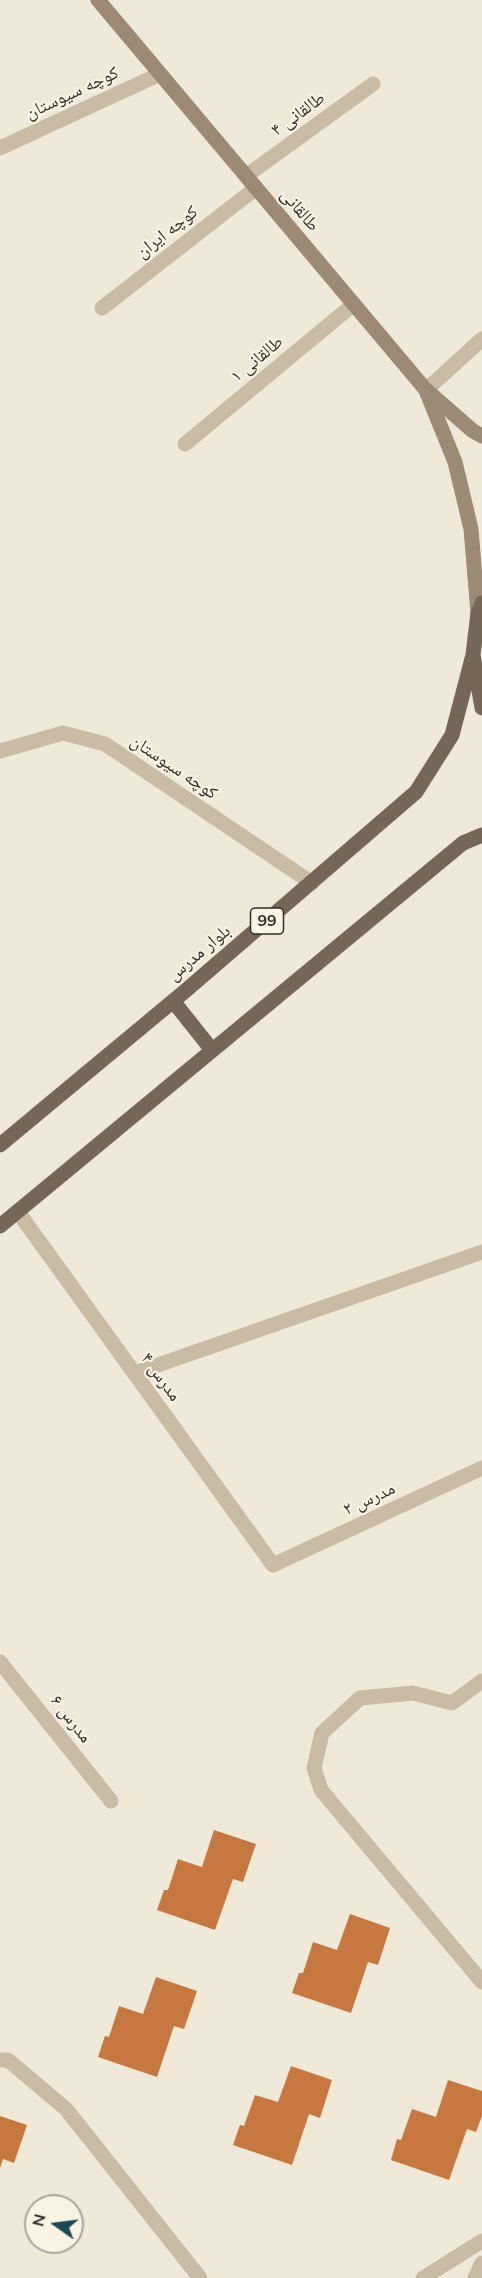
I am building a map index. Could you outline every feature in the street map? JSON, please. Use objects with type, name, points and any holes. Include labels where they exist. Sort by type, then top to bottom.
[{"type":"main road","name":"طالقانی","points":[[98,0],[426,390],[472,431],[482,436]]},
{"type":"main road","points":[[426,390],[455,462],[471,529],[480,608]]},
{"type":"main road","name":"99","points":[[480,608],[473,655],[482,708]]},
{"type":"main road","name":"بلوار مدرس","points":[[0,1144],[173,1001],[416,792],[452,735],[473,655]]},
{"type":"main road","points":[[0,1226],[463,843],[482,836]]},
{"type":"main road","points":[[173,1001],[212,1050]]},
{"type":"street","name":"کوچه سیوستان","points":[[0,148],[160,74]]},
{"type":"street","name":"طالقانی ۴","points":[[246,176],[373,84]]},
{"type":"street","name":"کوچه ایران","points":[[102,308],[256,188]]},
{"type":"street","name":"طالقانی ۱","points":[[185,444],[354,304]]},
{"type":"street","points":[[426,390],[482,339]]},
{"type":"street","name":"کوچه سیوستان","points":[[0,750],[63,733],[105,744],[312,883]]},
{"type":"street","name":"مدرس ۴","points":[[18,1212],[273,1565]]},
{"type":"street","points":[[135,1373],[482,1251]]},
{"type":"street","name":"مدرس ۲","points":[[273,1565],[482,1468]]},
{"type":"street","name":"مدرس ۶","points":[[0,1662],[111,1801]]},
{"type":"street","points":[[482,1682],[452,1703],[413,1693],[360,1698],[322,1733],[314,1767],[321,1790],[482,1982]]},
{"type":"street","points":[[0,2060],[8,2060],[66,2109],[200,2278]]},
{"type":"street","points":[[423,2278],[482,2241]]},
{"type":"street","points":[[475,2278],[482,2263]]},
{"type":"building","points":[[214,1830],[256,1844],[243,1882],[233,1879],[215,1930],[157,1910],[164,1890],[168,1890],[178,1859],[202,1867]]},
{"type":"building","points":[[350,1914],[390,1928],[378,1965],[368,1962],[351,2013],[292,1993],[299,1973],[303,1973],[313,1942],[337,1950]]},
{"type":"building","points":[[156,1977],[197,1991],[184,2029],[174,2026],[157,2077],[98,2057],[105,2036],[109,2037],[119,2006],[143,2014]]},
{"type":"building","points":[[291,2066],[332,2080],[320,2118],[309,2114],[292,2165],[233,2145],[240,2125],[244,2126],[255,2095],[278,2102]]},
{"type":"building","points":[[448,2080],[482,2091],[482,2116],[476,2132],[467,2129],[449,2180],[391,2160],[397,2139],[401,2140],[412,2109],[436,2117]]},
{"type":"building","points":[[0,2116],[27,2125],[14,2163],[3,2159],[0,2168]]}]
